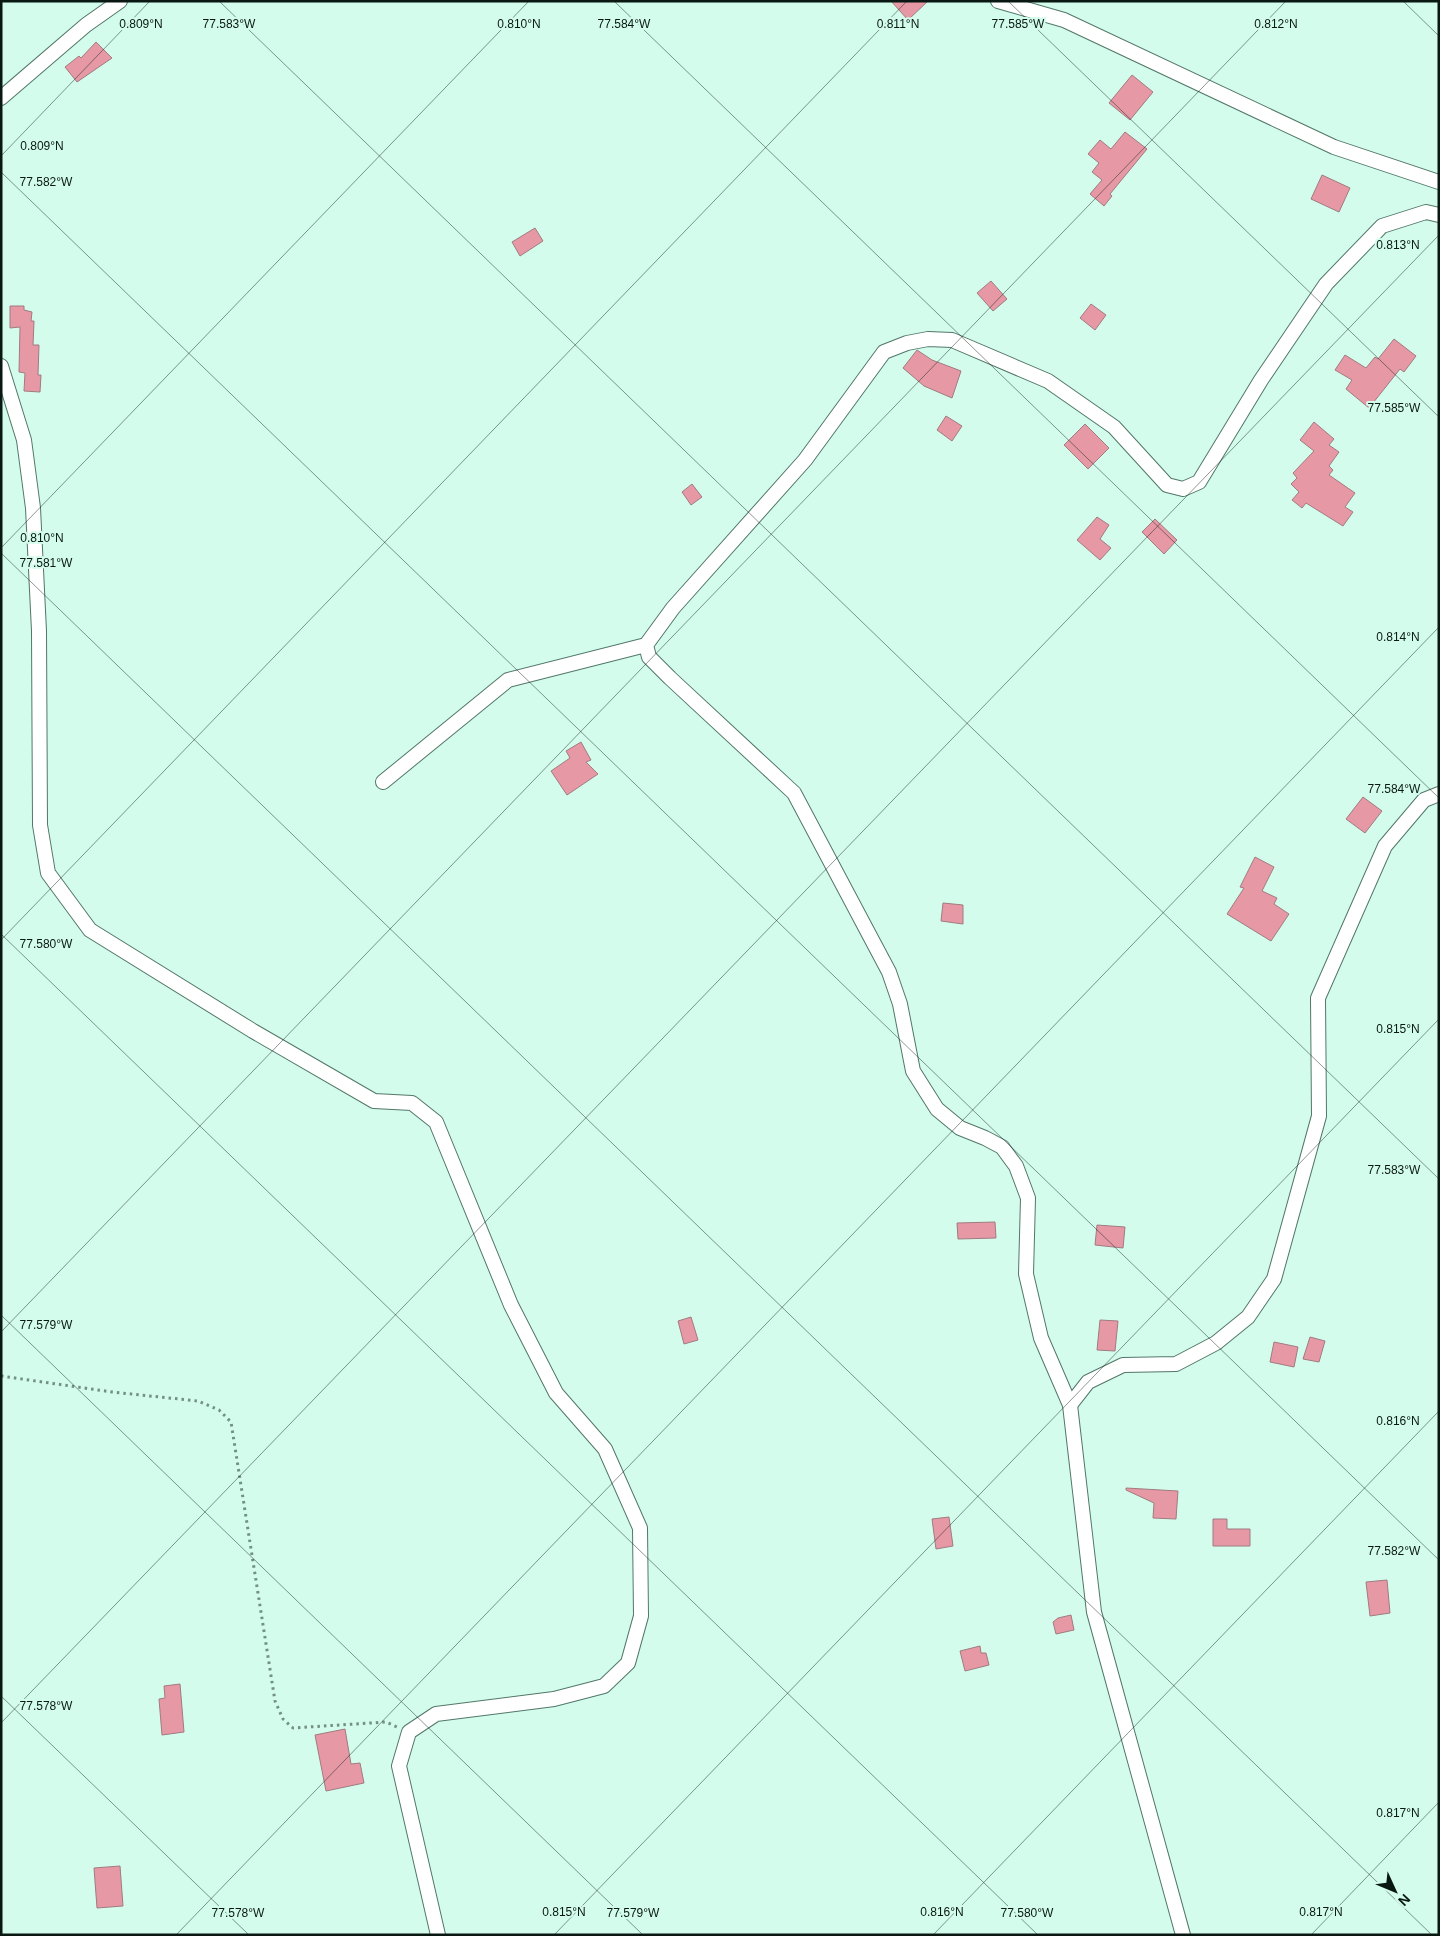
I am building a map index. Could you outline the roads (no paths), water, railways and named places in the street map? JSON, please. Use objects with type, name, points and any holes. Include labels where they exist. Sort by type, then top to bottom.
[{"type":"street","points":[[1,98],[86,25],[120,1]]},
{"type":"street","points":[[998,1],[1064,20],[1334,146],[1439,182]]},
{"type":"street","points":[[383,782],[508,680],[646,646],[673,608],[805,460],[884,352],[908,342],[928,339],[952,340],[1048,381],[1114,427],[1167,485],[1183,489],[1199,482],[1261,380],[1326,284],[1382,226],[1426,212],[1439,215]]},
{"type":"street","points":[[1,366],[24,440],[33,508],[39,631],[40,825],[48,873],[90,930],[254,1031],[374,1101],[412,1103],[436,1122],[511,1305],[556,1393],[605,1449],[640,1528],[640,1616],[628,1663],[604,1686],[554,1700],[436,1714],[410,1732],[399,1766],[438,1935]]},
{"type":"street","points":[[646,646],[649,657],[670,678],[794,793],[889,972],[900,1004],[913,1070],[937,1109],[960,1128],[1002,1147],[1016,1166],[1028,1198],[1026,1274],[1041,1338],[1070,1405],[1094,1612],[1183,1935]]},
{"type":"street","points":[[1070,1405],[1088,1382],[1123,1365],[1176,1364],[1216,1343],[1248,1317],[1274,1279],[1319,1116],[1318,998],[1384,846],[1424,800],[1439,794]]}]
